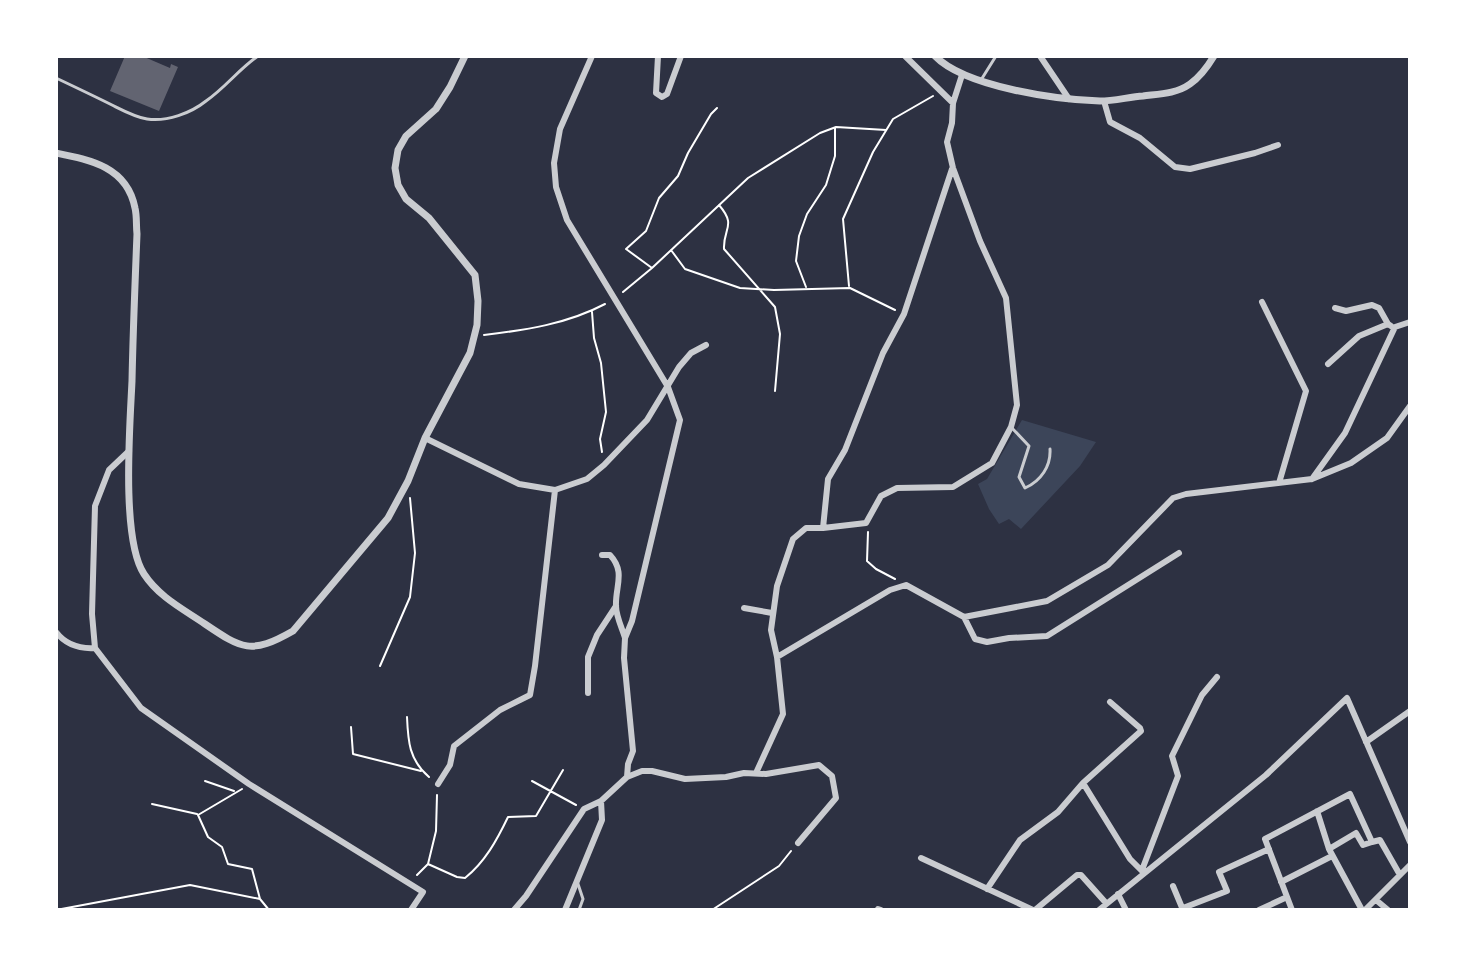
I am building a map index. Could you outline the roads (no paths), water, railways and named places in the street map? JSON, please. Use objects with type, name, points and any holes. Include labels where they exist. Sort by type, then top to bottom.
[{"type":"street","points":[[56,153],[92,160],[116,172],[129,190],[135,208],[137,234],[129,451],[130,518],[133,546],[142,572],[158,592],[234,644],[254,647],[277,641],[293,631],[388,518],[408,481],[425,438],[470,353],[478,301],[475,275],[429,218],[406,199],[398,185],[395,168],[398,150],[406,136],[436,109],[465,56]]},
{"type":"street","points":[[592,56],[560,129],[554,163],[556,187],[567,220],[668,387],[680,420],[632,621],[625,638]]},
{"type":"street","points":[[658,56],[656,93],[662,97],[667,94],[681,56]]},
{"type":"street","points":[[905,56],[953,103]]},
{"type":"street","points":[[935,56],[962,75],[1032,94],[1104,101],[1169,93],[1189,85],[1206,69],[1214,56]]},
{"type":"street","points":[[1040,56],[1069,99]]},
{"type":"street","points":[[756,773],[783,714],[771,630],[777,586],[793,539],[806,528],[866,523],[881,496],[897,488],[953,487],[992,463],[1011,427],[1017,405],[1006,298],[980,241],[953,168],[947,142],[953,103],[962,75]]},
{"type":"street","points":[[1104,101],[1110,122],[1140,138],[1175,167],[1190,169],[1278,145]]},
{"type":"street","points":[[823,528],[828,479],[845,450],[883,353],[904,314],[953,168]]},
{"type":"street","points":[[1262,302],[1306,391],[1279,483]]},
{"type":"street","points":[[1335,308],[1346,311],[1372,305],[1379,308],[1391,326]]},
{"type":"street","points":[[1328,364],[1359,336],[1410,322]]},
{"type":"street","points":[[1312,479],[1345,433],[1391,326]]},
{"type":"street","points":[[425,438],[519,484],[555,490],[587,479],[604,465],[647,420],[679,367],[691,353],[706,345]]},
{"type":"street","points":[[964,617],[1047,601],[1108,565],[1173,498],[1312,479],[1351,463],[1387,438],[1410,406]]},
{"type":"street","points":[[129,451],[109,470],[95,506],[92,614],[95,648],[141,708],[249,784],[423,892],[411,910]]},
{"type":"street","points":[[438,784],[450,765],[454,746],[500,710],[530,695],[555,490]]},
{"type":"street","points":[[777,657],[890,590],[906,585],[964,617],[975,639],[987,642],[1047,636],[1179,553]]},
{"type":"street","points":[[588,693],[588,657],[597,635],[616,606],[620,585],[617,562],[610,555],[602,555]]},
{"type":"street","points":[[616,606],[625,638],[624,658],[633,751],[627,777]]},
{"type":"street","points":[[744,608],[772,613]]},
{"type":"street","points":[[56,632],[62,639],[81,649],[95,648]]},
{"type":"street","points":[[1143,872],[1178,776],[1172,756],[1202,695],[1217,677]]},
{"type":"street","points":[[1099,910],[1266,775],[1347,698],[1410,842]]},
{"type":"street","points":[[987,889],[1020,840],[1058,812],[1083,783],[1141,731],[1110,702]]},
{"type":"street","points":[[1366,742],[1410,711]]},
{"type":"street","points":[[514,910],[584,809],[601,801],[627,777],[642,771],[685,779],[766,774],[819,765],[832,776],[836,798],[798,843]]},
{"type":"street","points":[[1083,783],[1130,859],[1143,872]]},
{"type":"street","points":[[1292,910],[1265,839],[1350,794],[1372,842]]},
{"type":"street","points":[[565,910],[602,820],[601,801]]},
{"type":"street","points":[[1317,811],[1330,852],[1364,910],[1410,865]]},
{"type":"street","points":[[1281,882],[1356,833],[1363,845],[1380,840],[1400,875]]},
{"type":"street","points":[[1173,886],[1183,909],[1227,891],[1219,872],[1269,849]]},
{"type":"street","points":[[921,858],[1034,910],[1077,875],[1081,875],[1106,903]]},
{"type":"street","points":[[1118,894],[1126,910]]},
{"type":"street","points":[[1259,910],[1287,897]]},
{"type":"street","points":[[1376,900],[1388,910]]},
{"type":"lane","points":[[56,78],[134,116],[149,120],[179,115],[205,103],[258,56]]},
{"type":"lane","points":[[981,80],[996,56]]},
{"type":"lane","points":[[1011,427],[1029,446],[1019,477],[1025,488],[1036,483],[1051,460],[1050,449]]},
{"type":"lane","points":[[577,881],[583,899],[579,910]]}]
